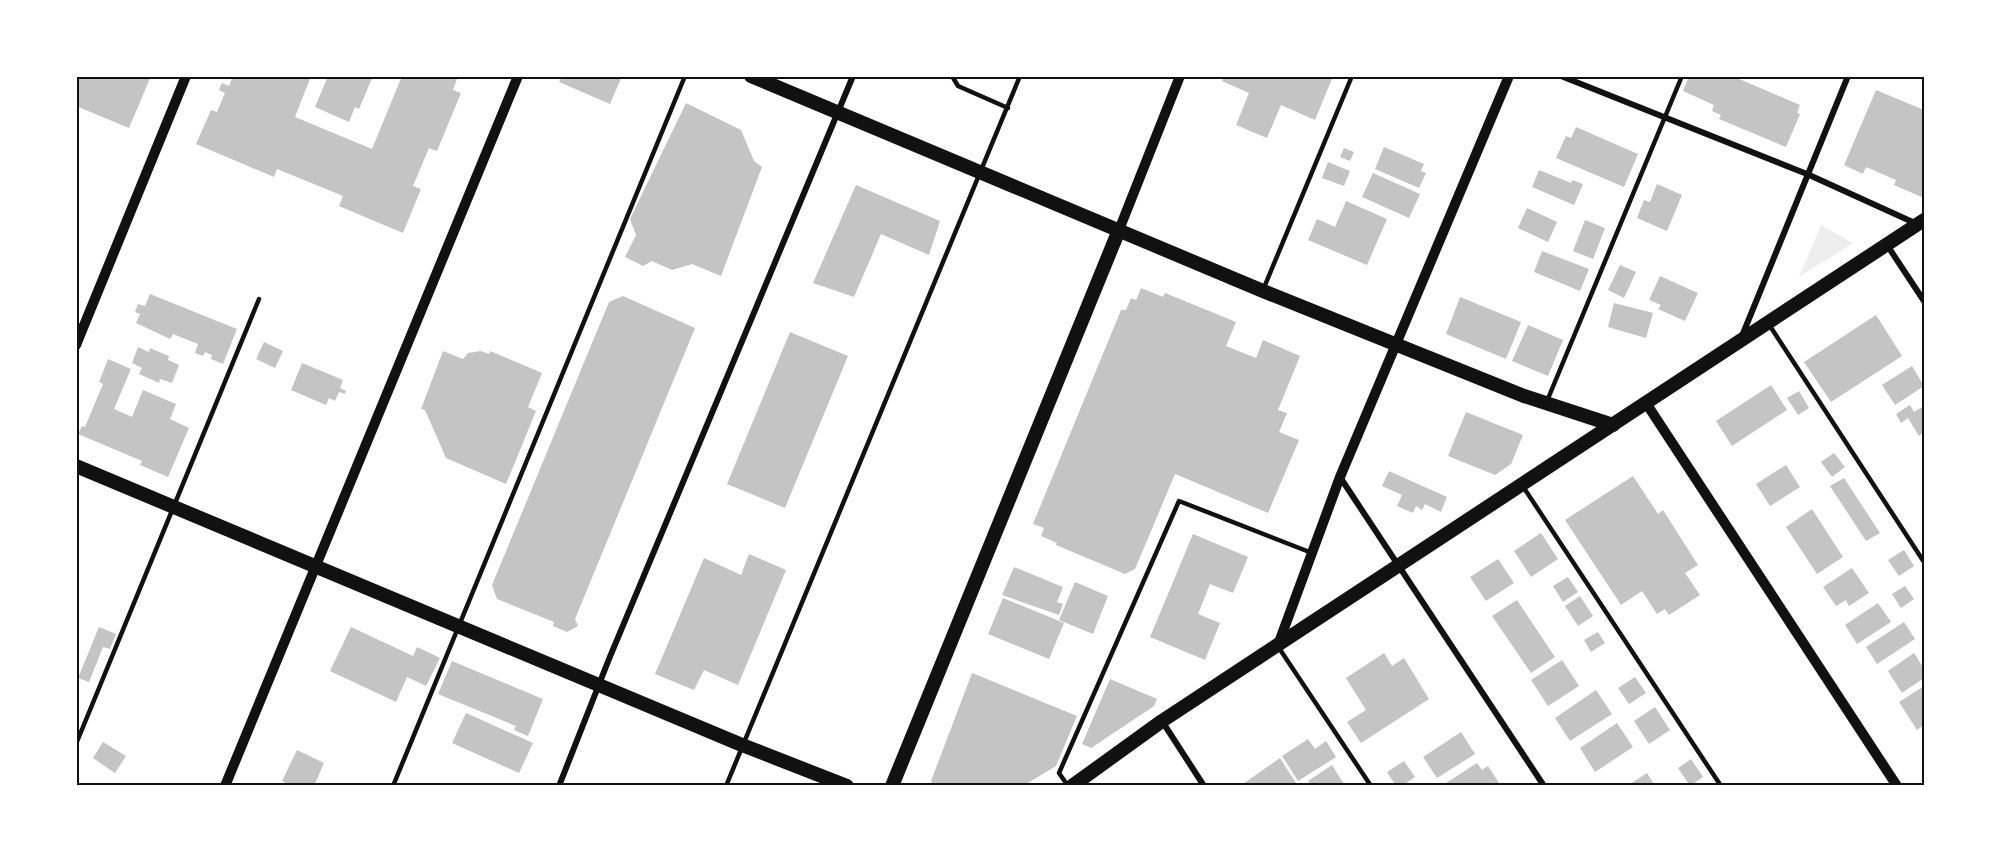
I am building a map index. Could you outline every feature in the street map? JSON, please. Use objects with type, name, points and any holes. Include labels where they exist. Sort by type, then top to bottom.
[{"type":"main road","points":[[751,76],[982,175],[1263,291],[1546,404],[1613,425]]},
{"type":"main road","points":[[1070,786],[1162,721],[1921,222]]},
{"type":"main road","points":[[892,786],[1119,230]]},
{"type":"main road","points":[[76,466],[841,785]]},
{"type":"street","points":[[76,345],[186,76]]},
{"type":"street","points":[[225,786],[518,76]]},
{"type":"street","points":[[559,786],[598,685],[854,76]]},
{"type":"street","points":[[1119,230],[1180,76]]},
{"type":"street","points":[[1278,645],[1340,477],[1394,344],[1509,76]]},
{"type":"street","points":[[1561,76],[1808,174],[1921,222]]},
{"type":"street","points":[[1739,342],[1848,76]]},
{"type":"street","points":[[1887,245],[1924,301]]},
{"type":"street","points":[[1646,403],[1898,786]]},
{"type":"street","points":[[1340,477],[1544,786]]},
{"type":"street","points":[[1162,721],[1204,786]]},
{"type":"lane","points":[[393,786],[685,76]]},
{"type":"lane","points":[[952,76],[958,86],[1008,108]]},
{"type":"lane","points":[[726,786],[982,175],[1020,76]]},
{"type":"lane","points":[[1263,291],[1352,76]]},
{"type":"lane","points":[[1546,404],[1682,76]]},
{"type":"lane","points":[[76,744],[259,299]]},
{"type":"lane","points":[[1768,323],[1924,562]]},
{"type":"lane","points":[[1522,485],[1721,786]]},
{"type":"lane","points":[[1070,786],[1059,774],[1179,501],[1312,553]]},
{"type":"lane","points":[[1278,645],[1371,786]]},
{"type":"shaded area","points":[[1821,225],[1853,243],[1799,277]]},
{"type":"building","points":[[76,76],[151,76],[129,128],[76,106]]},
{"type":"building","points":[[233,76],[311,76],[295,117],[372,149],[402,76],[458,76],[453,90],[461,93],[437,151],[429,148],[413,186],[421,189],[403,233],[339,206],[343,196],[277,169],[274,177],[196,144],[211,110],[217,112],[225,93],[219,90],[222,83],[229,86]]},
{"type":"building","points":[[328,76],[373,76],[359,109],[355,107],[349,122],[315,107]]},
{"type":"building","points":[[562,76],[622,76],[610,104],[559,82]]},
{"type":"building","points":[[1224,76],[1333,76],[1315,120],[1281,105],[1267,138],[1236,125],[1249,93],[1222,81]]},
{"type":"building","points":[[1689,76],[1732,76],[1800,105],[1797,113],[1800,114],[1786,147],[1719,119],[1721,115],[1712,111],[1714,105],[1683,91]]},
{"type":"building","points":[[1876,90],[1924,110],[1924,198],[1894,185],[1896,180],[1866,167],[1863,174],[1844,165]]},
{"type":"building","points":[[686,103],[741,130],[754,161],[762,167],[721,276],[692,264],[672,270],[652,261],[643,266],[625,257],[636,235],[630,219]]},
{"type":"building","points":[[1576,127],[1638,154],[1624,187],[1556,158],[1566,136],[1571,138]]},
{"type":"building","points":[[1384,147],[1424,164],[1421,171],[1426,173],[1419,188],[1375,169]]},
{"type":"building","points":[[1344,148],[1354,152],[1350,161],[1340,157]]},
{"type":"building","points":[[1328,162],[1350,171],[1344,186],[1322,178]]},
{"type":"building","points":[[1539,170],[1571,183],[1572,180],[1583,184],[1574,205],[1532,187]]},
{"type":"building","points":[[1373,173],[1420,194],[1409,218],[1362,197]]},
{"type":"building","points":[[1657,184],[1682,195],[1667,231],[1637,218],[1644,200],[1650,202]]},
{"type":"building","points":[[856,185],[940,221],[929,255],[881,234],[854,297],[813,283]]},
{"type":"building","points":[[1346,201],[1387,219],[1367,265],[1308,240],[1317,219],[1335,227]]},
{"type":"building","points":[[1527,208],[1557,222],[1548,242],[1518,228]]},
{"type":"building","points":[[1585,220],[1605,228],[1593,259],[1573,251]]},
{"type":"building","points":[[1542,251],[1589,269],[1580,291],[1534,272]]},
{"type":"building","points":[[1620,265],[1636,272],[1624,298],[1608,290]]},
{"type":"building","points":[[1660,276],[1698,293],[1685,321],[1658,309],[1661,305],[1649,300]]},
{"type":"building","points":[[1141,288],[1163,297],[1165,293],[1236,322],[1226,346],[1256,358],[1263,340],[1300,356],[1278,410],[1287,413],[1279,432],[1299,440],[1268,513],[1175,474],[1135,569],[1125,574],[1056,545],[1057,543],[1041,536],[1044,528],[1033,524],[1121,310],[1126,310],[1131,298],[1136,300]]},
{"type":"building","points":[[150,294],[237,329],[223,364],[211,359],[212,355],[205,352],[203,356],[195,353],[198,344],[173,334],[170,339],[136,323],[140,314],[135,312],[138,304],[145,306]]},
{"type":"building","points":[[623,296],[695,328],[575,619],[578,626],[567,632],[553,626],[554,622],[497,599],[492,585],[609,302]]},
{"type":"building","points":[[1460,297],[1521,322],[1506,359],[1446,334]]},
{"type":"building","points":[[1614,303],[1653,313],[1646,338],[1608,327]]},
{"type":"building","points":[[1876,315],[1902,356],[1831,402],[1804,362]]},
{"type":"building","points":[[1528,325],[1563,340],[1548,376],[1512,361]]},
{"type":"building","points":[[790,332],[848,356],[785,508],[727,484]]},
{"type":"building","points":[[264,342],[283,351],[275,368],[256,359]]},
{"type":"building","points":[[138,347],[149,352],[150,348],[169,356],[168,360],[179,365],[172,383],[160,379],[159,383],[139,374],[142,368],[132,363]]},
{"type":"building","points":[[443,351],[463,359],[468,353],[481,351],[489,354],[490,351],[542,373],[528,407],[536,411],[506,484],[446,458],[425,410],[421,409]]},
{"type":"building","points":[[108,359],[131,369],[114,409],[132,417],[143,390],[176,404],[170,419],[189,428],[168,477],[140,465],[142,461],[78,434],[82,426],[85,427],[103,384],[99,382]]},
{"type":"building","points":[[302,363],[343,380],[340,388],[346,391],[345,394],[339,392],[335,401],[329,398],[326,405],[291,390]]},
{"type":"building","points":[[1912,366],[1924,386],[1895,405],[1882,385]]},
{"type":"building","points":[[1771,385],[1787,410],[1732,446],[1716,421]]},
{"type":"building","points":[[1799,391],[1809,408],[1798,415],[1787,398]]},
{"type":"building","points":[[1910,405],[1914,412],[1924,406],[1924,432],[1919,436],[1908,418],[1901,423],[1896,414]]},
{"type":"building","points":[[1466,412],[1523,435],[1511,464],[1495,475],[1448,456]]},
{"type":"building","points":[[1834,453],[1845,467],[1832,477],[1821,462]]},
{"type":"building","points":[[1786,465],[1800,487],[1770,506],[1756,484]]},
{"type":"building","points":[[1389,471],[1447,497],[1441,512],[1425,504],[1422,510],[1416,506],[1413,513],[1397,506],[1402,495],[1382,486]]},
{"type":"building","points":[[1633,476],[1658,514],[1663,510],[1698,565],[1685,573],[1700,595],[1669,615],[1665,609],[1657,614],[1642,591],[1621,605],[1565,520]]},
{"type":"building","points":[[1844,478],[1880,533],[1866,541],[1830,486]]},
{"type":"building","points":[[1812,509],[1843,557],[1817,574],[1786,527]]},
{"type":"building","points":[[1541,533],[1558,559],[1531,577],[1514,551]]},
{"type":"building","points":[[1193,534],[1248,557],[1233,593],[1210,584],[1198,614],[1220,623],[1205,660],[1150,637]]},
{"type":"building","points":[[1904,550],[1914,566],[1899,576],[1888,560]]},
{"type":"building","points":[[749,554],[786,570],[738,685],[704,670],[694,690],[655,674],[704,558],[741,575]]},
{"type":"building","points":[[1498,559],[1514,583],[1486,601],[1470,577]]},
{"type":"building","points":[[1014,567],[1063,587],[1057,602],[1063,604],[1059,615],[1002,595]]},
{"type":"building","points":[[1852,568],[1869,593],[1849,606],[1846,600],[1836,606],[1823,587]]},
{"type":"building","points":[[1568,577],[1578,592],[1563,602],[1553,586]]},
{"type":"building","points":[[1075,582],[1108,596],[1093,634],[1059,620]]},
{"type":"building","points":[[1905,586],[1914,599],[1901,608],[1892,594]]},
{"type":"building","points":[[1580,596],[1593,616],[1578,626],[1565,606]]},
{"type":"building","points":[[1003,598],[1064,623],[1049,659],[988,634]]},
{"type":"building","points":[[1517,600],[1555,657],[1531,673],[1492,616]]},
{"type":"building","points":[[1878,603],[1891,622],[1857,644],[1845,625]]},
{"type":"building","points":[[1904,622],[1915,639],[1877,664],[1866,647]]},
{"type":"building","points":[[99,627],[116,634],[110,649],[103,647],[89,682],[78,678]]},
{"type":"building","points":[[351,627],[413,656],[417,647],[440,658],[426,686],[407,677],[396,702],[330,671]]},
{"type":"building","points":[[1598,632],[1605,643],[1591,652],[1584,640]]},
{"type":"building","points":[[1384,653],[1392,666],[1404,658],[1429,699],[1361,743],[1347,722],[1366,710],[1346,678]]},
{"type":"building","points":[[1914,653],[1924,669],[1924,678],[1902,693],[1888,671]]},
{"type":"building","points":[[1562,660],[1579,686],[1548,706],[1531,680]]},
{"type":"building","points":[[452,661],[543,699],[528,736],[514,730],[516,726],[438,694]]},
{"type":"building","points":[[972,673],[1077,716],[1056,766],[1023,786],[933,785],[931,781]]},
{"type":"building","points":[[1635,677],[1646,693],[1629,704],[1618,688]]},
{"type":"building","points":[[1110,679],[1157,699],[1154,706],[1091,748],[1082,744]]},
{"type":"building","points":[[1924,686],[1924,725],[1917,730],[1899,702]]},
{"type":"building","points":[[1596,690],[1612,714],[1570,741],[1555,718]]},
{"type":"building","points":[[1655,707],[1670,730],[1649,744],[1634,721]]},
{"type":"building","points":[[466,713],[533,743],[519,773],[452,743]]},
{"type":"building","points":[[1617,723],[1633,747],[1595,772],[1580,748]]},
{"type":"building","points":[[1461,732],[1475,754],[1437,778],[1423,757]]},
{"type":"building","points":[[1308,739],[1315,749],[1326,741],[1336,757],[1298,781],[1282,756]]},
{"type":"building","points":[[103,742],[126,756],[115,773],[93,758]]},
{"type":"building","points":[[297,750],[324,763],[314,786],[292,786],[282,781]]},
{"type":"building","points":[[1280,758],[1296,783],[1292,786],[1240,786]]},
{"type":"building","points":[[1691,759],[1703,777],[1690,786],[1678,768]]},
{"type":"building","points":[[1404,761],[1415,777],[1402,786],[1396,786],[1387,772]]},
{"type":"building","points":[[1477,763],[1482,770],[1488,766],[1501,786],[1447,786],[1446,783]]},
{"type":"building","points":[[1332,765],[1345,786],[1311,786],[1308,781]]},
{"type":"building","points":[[1647,773],[1655,786],[1627,786]]}]
